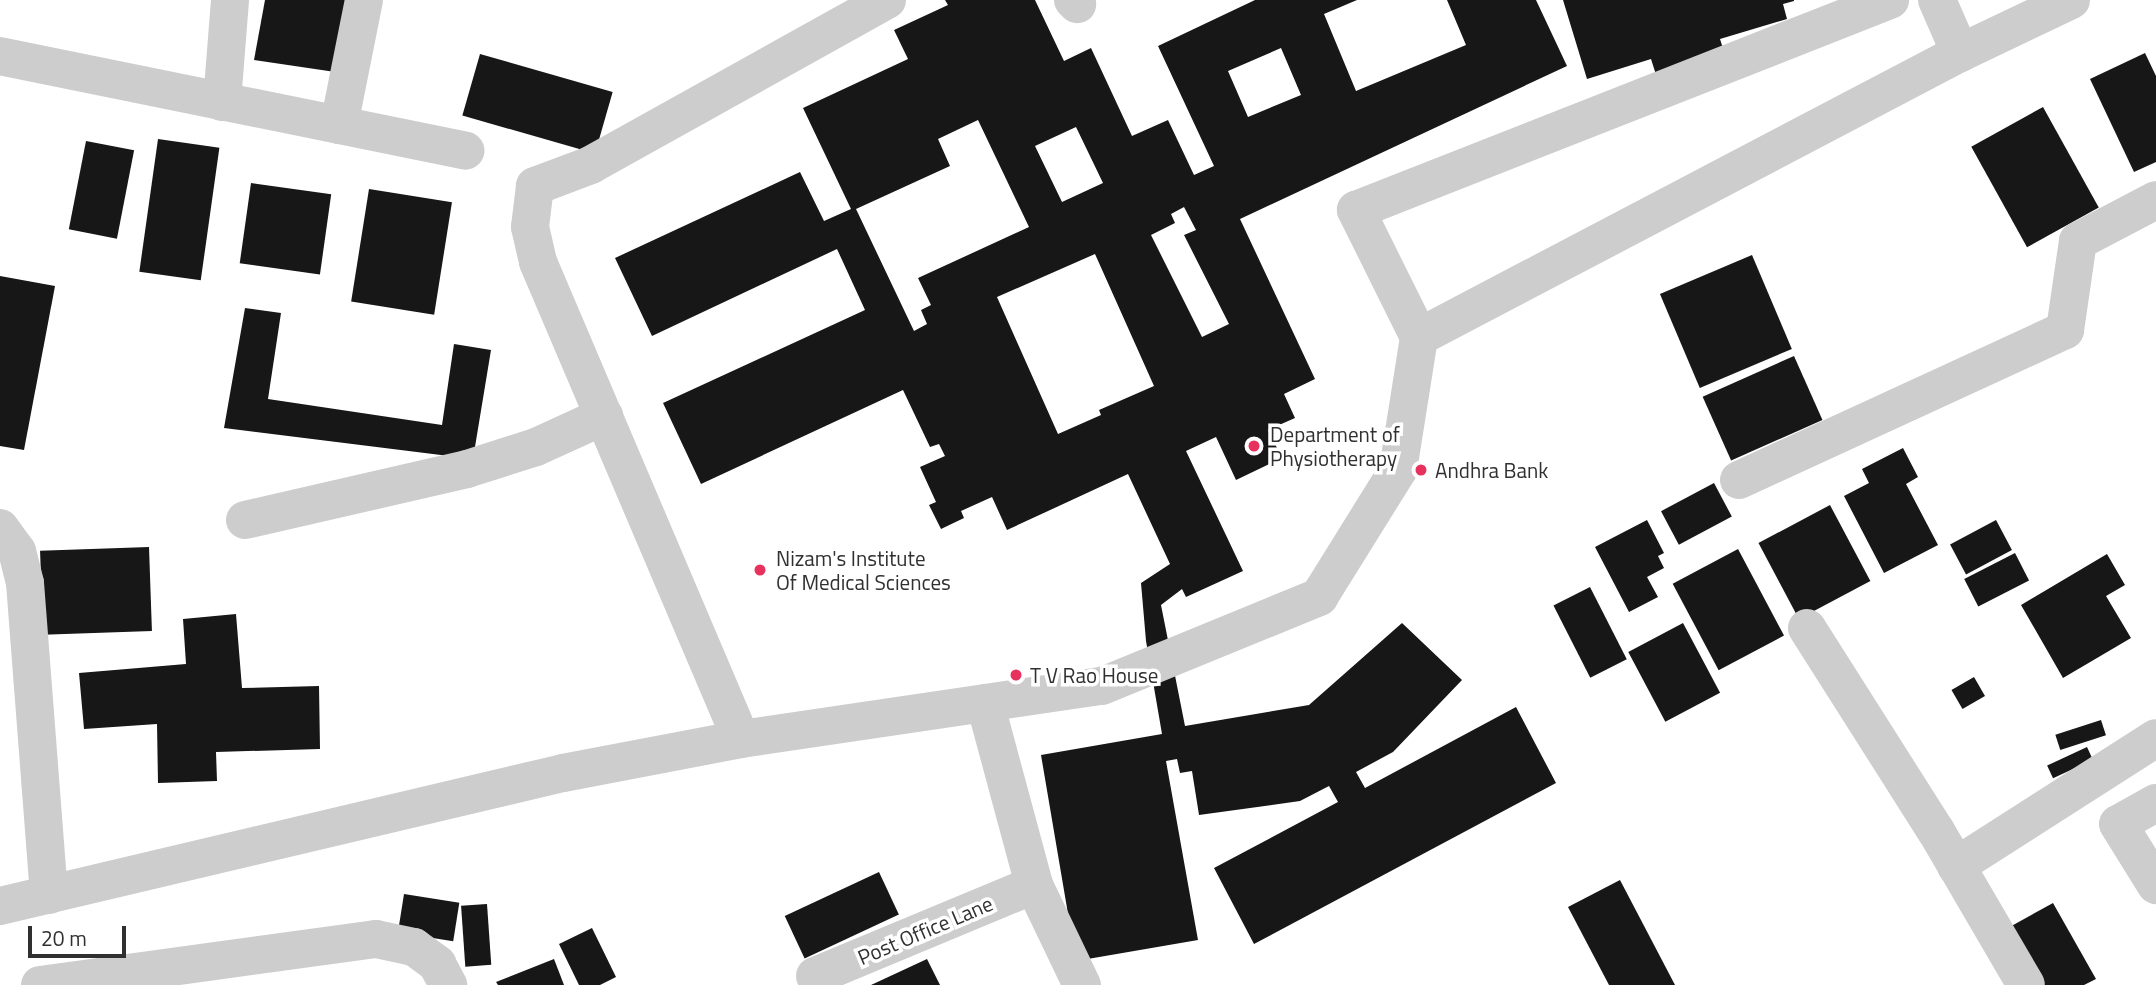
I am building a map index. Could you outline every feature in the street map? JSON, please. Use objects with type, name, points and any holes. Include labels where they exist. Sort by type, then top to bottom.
[{"type":"street","points":[[222,102],[230,0]]},
{"type":"street","points":[[238,60],[249,0]]},
{"type":"street","points":[[339,125],[364,0]]},
{"type":"street","points":[[741,739],[538,262],[530,227],[535,186],[591,165],[887,0]]},
{"type":"street","points":[[0,906],[563,773],[741,739],[1102,686],[1319,597],[1398,470],[1419,337],[1356,210],[1891,0]]},
{"type":"street","points":[[1937,0],[1960,53]]},
{"type":"street","points":[[1419,337],[1960,53],[2071,0]]},
{"type":"street","points":[[0,57],[465,151]]},
{"type":"street","points":[[1739,480],[2065,330],[2078,241],[2156,200]]},
{"type":"street","points":[[245,520],[467,469],[536,447],[604,416]]},
{"type":"street","points":[[0,528],[17,551],[25,583],[49,895]]},
{"type":"street","points":[[1807,628],[1956,866],[2026,985]]},
{"type":"street","points":[[985,703],[1034,884],[1082,985]]},
{"type":"street","points":[[1956,866],[2156,738]]},
{"type":"street","points":[[2156,803],[2118,824],[2156,885]]},
{"type":"street","name":"Post Office Lane","points":[[815,976],[1034,884]]},
{"type":"street","points":[[40,985],[376,939],[414,947],[437,964],[448,985]]},
{"type":"building","points":[[265,0],[355,0],[342,73],[254,60]]},
{"type":"building","points":[[945,0],[1035,0],[1064,61],[1091,48],[1132,136],[1168,120],[1194,175],[1214,166],[1158,46],[1255,0],[1357,0],[1324,14],[1356,91],[1466,45],[1447,0],[1536,0],[1567,66],[1240,219],[1315,379],[1284,394],[1295,418],[1268,430],[1282,458],[1236,480],[1216,437],[1186,451],[1243,571],[1186,597],[1182,589],[1161,605],[1185,726],[1309,705],[1402,623],[1462,680],[1393,752],[1356,772],[1365,788],[1516,707],[1556,783],[1254,944],[1214,868],[1338,802],[1329,786],[1300,801],[1199,815],[1192,771],[1180,773],[1177,759],[1166,761],[1198,940],[1076,961],[1041,755],[1162,734],[1146,641],[1141,583],[1170,564],[1128,474],[1007,530],[992,497],[961,511],[964,518],[941,529],[929,505],[936,502],[920,467],[945,456],[939,444],[930,447],[903,390],[701,484],[663,403],[865,310],[837,249],[652,336],[615,258],[800,172],[824,221],[851,209],[803,108],[908,59],[894,30],[948,5]],"holes":[[[1281,48],[1301,95],[1248,117],[1228,71]],[[978,120],[1029,227],[918,278],[931,305],[921,310],[927,324],[914,331],[856,209],[950,166],[938,139]],[[1076,127],[1103,183],[1062,202],[1035,146]],[[1184,207],[1196,230],[1184,235],[1229,324],[1202,337],[1151,235],[1175,223],[1171,214]],[[1095,254],[1154,386],[1099,410],[1101,415],[1058,434],[997,297]]]},
{"type":"building","points":[[1563,0],[1794,1],[1783,4],[1787,19],[1720,39],[1727,61],[1658,81],[1651,59],[1587,79]]},
{"type":"building","points":[[2145,53],[2156,76],[2156,162],[2134,172],[2090,79]]},
{"type":"building","points":[[480,54],[613,92],[595,154],[462,116]]},
{"type":"building","points":[[2043,107],[2099,208],[2027,247],[1971,147]]},
{"type":"building","points":[[158,139],[219,148],[201,280],[139,272]]},
{"type":"building","points":[[86,141],[134,150],[117,239],[69,229]]},
{"type":"building","points":[[251,183],[331,194],[320,274],[240,263]]},
{"type":"building","points":[[369,189],[452,202],[434,315],[351,302]]},
{"type":"building","points":[[1752,255],[1792,349],[1700,388],[1660,294]]},
{"type":"building","points":[[0,276],[55,286],[24,450],[0,446]]},
{"type":"building","points":[[245,308],[281,313],[268,399],[442,425],[454,344],[491,350],[473,459],[224,428]]},
{"type":"building","points":[[1794,356],[1822,420],[1731,461],[1703,397]]},
{"type":"building","points":[[1903,448],[1918,477],[1906,484],[1938,545],[1884,573],[1844,496],[1869,483],[1862,469]]},
{"type":"building","points":[[1714,483],[1732,517],[1679,545],[1661,511]]},
{"type":"building","points":[[1830,505],[1870,581],[1799,619],[1758,543]]},
{"type":"building","points":[[1647,520],[1664,553],[1658,556],[1664,568],[1647,577],[1658,597],[1629,612],[1595,547]]},
{"type":"building","points":[[1996,520],[2012,550],[1966,574],[1950,544]]},
{"type":"building","points":[[149,547],[152,631],[43,635],[40,551]]},
{"type":"building","points":[[1738,549],[1784,636],[1719,670],[1673,584]]},
{"type":"building","points":[[2015,553],[2029,581],[1978,606],[1964,579]]},
{"type":"building","points":[[2107,554],[2125,585],[2106,596],[2131,638],[2063,678],[2021,605]]},
{"type":"building","points":[[1590,587],[1627,659],[1590,678],[1553,606]]},
{"type":"building","points":[[236,614],[242,688],[319,686],[320,749],[216,752],[217,781],[158,783],[157,724],[84,729],[79,673],[186,664],[183,619]]},
{"type":"building","points":[[1683,623],[1720,693],[1665,722],[1628,652]]},
{"type":"building","points":[[1974,677],[1985,696],[1962,709],[1951,690]]},
{"type":"building","points":[[2101,720],[2106,735],[2060,750],[2055,735]]},
{"type":"building","points":[[2087,747],[2093,760],[2053,778],[2047,766]]},
{"type":"building","points":[[879,872],[899,915],[805,959],[785,916]]},
{"type":"building","points":[[1620,880],[1675,985],[1609,985],[1568,907]]},
{"type":"building","points":[[404,894],[459,903],[453,941],[398,933]]},
{"type":"building","points":[[2053,903],[2096,979],[2084,985],[2038,985],[2006,929]]},
{"type":"building","points":[[487,904],[491,965],[465,967],[461,906]]},
{"type":"building","points":[[592,928],[616,977],[600,985],[579,985],[559,944]]},
{"type":"building","points":[[554,959],[564,985],[498,985],[496,982]]},
{"type":"building","points":[[927,959],[940,985],[871,985]]},
{"type":"place","name":"Department of Physiotherapy","points":[[1254,446]]},
{"type":"place","name":"Andhra Bank","points":[[1421,470]]},
{"type":"place","name":"Nizam's Institute Of Medical Sciences","points":[[760,570]]},
{"type":"place","name":"T V Rao House","points":[[1016,675]]}]
